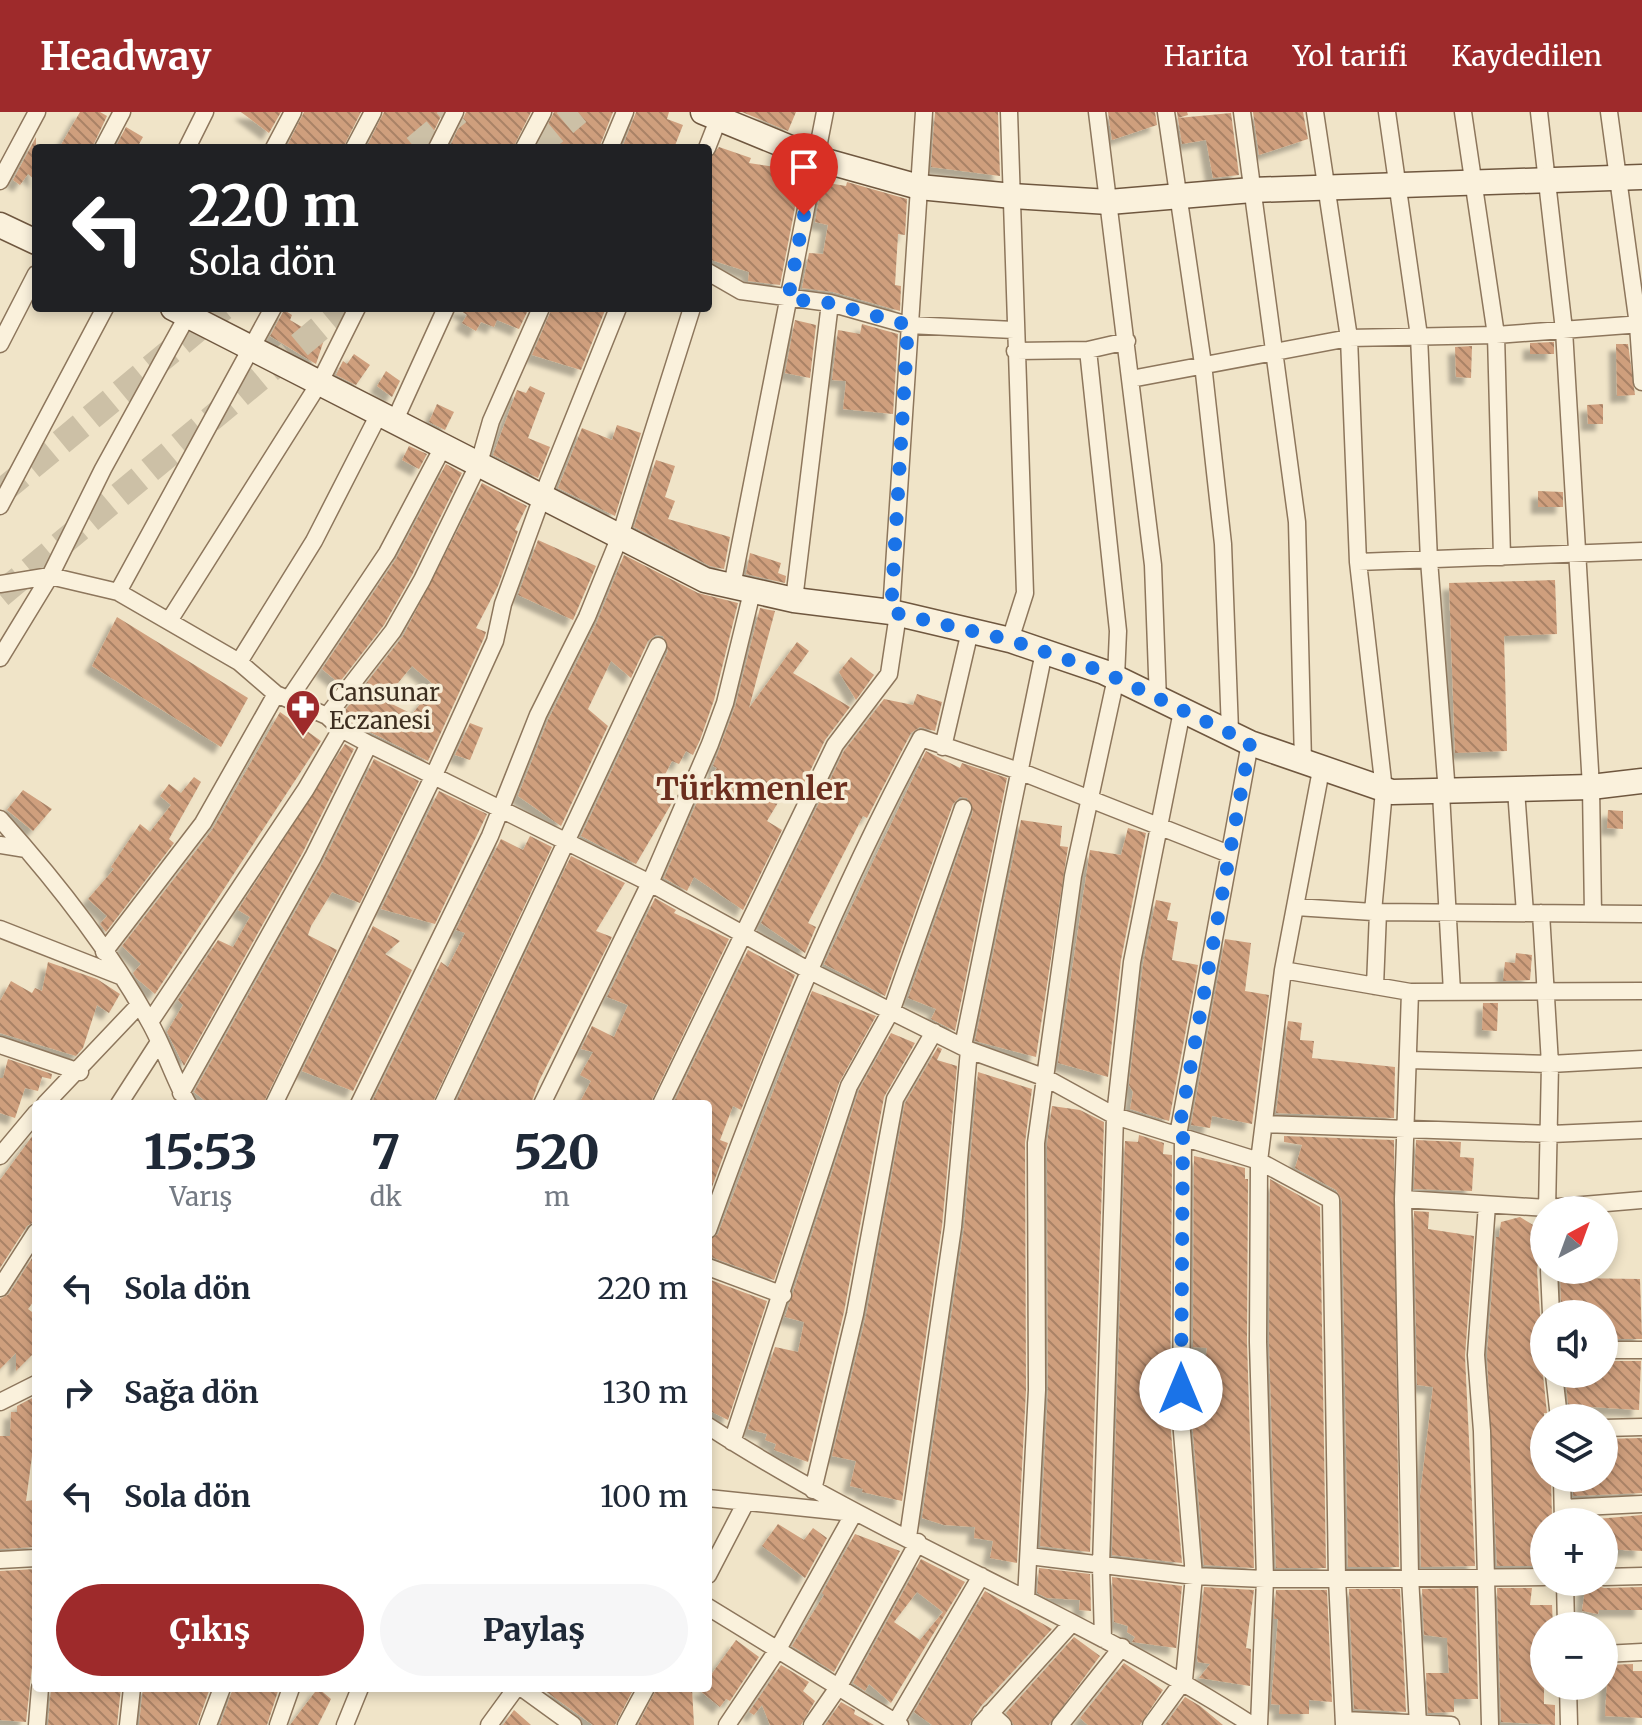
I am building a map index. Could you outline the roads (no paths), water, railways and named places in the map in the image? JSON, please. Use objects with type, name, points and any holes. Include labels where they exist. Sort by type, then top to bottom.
[{"type":"street","points":[[0,181],[37,112]]},
{"type":"street","points":[[105,144],[122,112]]},
{"type":"street","points":[[189,144],[205,112]]},
{"type":"street","points":[[276,144],[293,112]]},
{"type":"street","points":[[356,144],[373,112]]},
{"type":"street","points":[[439,144],[455,112]]},
{"type":"street","points":[[526,144],[543,112]]},
{"type":"street","points":[[612,144],[625,112]]},
{"type":"street","points":[[544,1100],[650,883],[725,703],[788,299],[825,112]]},
{"type":"street","points":[[663,1100],[835,745],[889,674],[908,325],[924,112]]},
{"type":"street","points":[[1009,112],[1025,593],[1010,640]]},
{"type":"street","points":[[1097,112],[1153,565],[1158,701]]},
{"type":"street","points":[[1151,1725],[1184,1680],[1194,1576],[1181,1420],[1180,1136],[1229,854],[1240,737],[1203,364],[1166,112]]},
{"type":"street","points":[[712,1429],[854,1513],[913,1539],[1184,1680],[1253,1725],[1265,1579],[1258,1342],[1259,1161],[1283,970],[1296,907],[1312,766],[1297,522],[1242,112]]},
{"type":"street","points":[[1315,112],[1349,338],[1358,562],[1384,790],[1375,986]]},
{"type":"street","points":[[1387,112],[1419,336],[1452,992]]},
{"type":"street","points":[[1463,112],[1496,335],[1502,557]]},
{"type":"street","points":[[1539,112],[1564,330],[1591,787],[1593,914]]},
{"type":"street","points":[[1609,112],[1640,324],[1642,382]]},
{"type":"street","points":[[708,144],[714,114],[815,158],[919,187],[1109,202],[1179,199],[1252,190],[1642,177]]},
{"type":"street","points":[[0,225],[32,240]]},
{"type":"street","points":[[712,274],[741,291],[830,303],[908,325],[1014,330]]},
{"type":"street","points":[[0,344],[32,282]]},
{"type":"street","points":[[794,600],[830,303]]},
{"type":"street","points":[[0,506],[103,312]]},
{"type":"street","points":[[0,658],[50,576],[183,312]]},
{"type":"street","points":[[188,312],[705,580],[794,600],[894,613],[1010,640],[1116,678],[1158,701],[1312,766],[1384,790],[1444,793],[1591,787],[1642,781]]},
{"type":"street","points":[[118,592],[271,312]]},
{"type":"street","points":[[169,621],[320,382],[355,312]]},
{"type":"street","points":[[239,662],[314,541],[444,312]]},
{"type":"street","points":[[327,716],[393,631],[422,580],[479,463],[491,421],[539,312]]},
{"type":"street","points":[[276,1100],[434,775],[495,641],[503,604],[542,497],[616,312]]},
{"type":"street","points":[[361,1100],[502,811],[538,715],[587,617],[620,536],[691,312]]},
{"type":"street","points":[[1131,379],[1276,349],[1349,338],[1496,335],[1640,324]]},
{"type":"street","points":[[1015,351],[1088,350],[1127,341]]},
{"type":"street","points":[[1026,1599],[1037,1390],[1036,1143],[1073,876],[1116,678],[1118,631],[1088,350]]},
{"type":"street","points":[[104,952],[203,823],[283,697],[387,553],[444,445]]},
{"type":"street","points":[[1358,562],[1642,551]]},
{"type":"street","points":[[0,584],[50,576],[118,592],[239,662],[283,697],[327,716],[341,729],[650,883],[810,971],[966,1048],[1046,1078],[1115,1116],[1259,1161],[1331,1200],[1337,1578],[1344,1722],[1451,1725]]},
{"type":"street","points":[[943,747],[970,631]]},
{"type":"street","points":[[445,1100],[658,646]]},
{"type":"street","points":[[812,1725],[839,1686],[913,1539],[953,1227],[966,1048],[1044,652]]},
{"type":"street","points":[[1103,1639],[1101,1566],[1115,1116],[1132,962],[1182,711]]},
{"type":"street","points":[[150,1022],[306,789],[341,729]]},
{"type":"street","points":[[712,1219],[763,1076],[888,799],[921,738],[1019,771],[1229,854]]},
{"type":"street","points":[[184,1098],[313,857],[369,744]]},
{"type":"street","points":[[1516,790],[1544,992],[1550,1064],[1548,1196]]},
{"type":"street","points":[[732,1442],[783,1295],[849,1086],[892,1009],[963,808]]},
{"type":"street","points":[[0,819],[26,849],[120,976],[150,1022],[184,1098]]},
{"type":"street","points":[[0,845],[26,849]]},
{"type":"street","points":[[1296,907],[1376,912],[1642,914]]},
{"type":"street","points":[[0,929],[120,976]]},
{"type":"street","points":[[1283,970],[1410,992],[1642,991]]},
{"type":"street","points":[[1410,992],[1403,1199],[1410,1576],[1418,1724]]},
{"type":"street","points":[[49,1100],[80,1072],[139,1005]]},
{"type":"street","points":[[813,1490],[855,1314],[895,1099],[934,1032]]},
{"type":"street","points":[[122,1100],[159,1042]]},
{"type":"street","points":[[0,1045],[80,1072]]},
{"type":"street","points":[[1409,1060],[1550,1064],[1642,1059]]},
{"type":"street","points":[[0,1156],[8,1134],[32,1116]]},
{"type":"street","points":[[1264,1124],[1551,1134],[1642,1130]]},
{"type":"street","points":[[1403,1199],[1530,1208]]},
{"type":"street","points":[[1618,1202],[1642,1200]]},
{"type":"street","points":[[1487,1205],[1476,1355],[1482,1431],[1490,1725]]},
{"type":"street","points":[[0,1288],[32,1238]]},
{"type":"street","points":[[712,1268],[783,1295]]},
{"type":"street","points":[[1618,1350],[1642,1350]]},
{"type":"street","points":[[0,1402],[32,1386]]},
{"type":"street","points":[[1618,1428],[1642,1427]]},
{"type":"street","points":[[712,1498],[854,1513]]},
{"type":"street","points":[[712,1567],[746,1502]]},
{"type":"street","points":[[1613,1508],[1642,1504]]},
{"type":"street","points":[[727,1725],[778,1649],[854,1513]]},
{"type":"street","points":[[1029,1556],[1194,1576],[1265,1579],[1530,1577]]},
{"type":"street","points":[[0,1560],[32,1558]]},
{"type":"street","points":[[712,1609],[897,1724],[981,1576]]},
{"type":"street","points":[[1618,1577],[1642,1576]]},
{"type":"street","points":[[1003,1725],[985,1719],[1072,1623]]},
{"type":"street","points":[[1060,1725],[1122,1647]]},
{"type":"street","points":[[1618,1653],[1642,1652]]},
{"type":"street","points":[[37,1725],[40,1692]]},
{"type":"street","points":[[128,1725],[132,1692]]},
{"type":"street","points":[[208,1725],[220,1692]]},
{"type":"street","points":[[278,1725],[290,1692]]},
{"type":"street","points":[[345,1725],[358,1692]]},
{"type":"street","points":[[489,1725],[523,1692]]},
{"type":"street","points":[[528,1692],[573,1725]]},
{"type":"street","points":[[626,1725],[644,1692]]},
{"type":"street","points":[[1568,1700],[1569,1725]]},
{"type":"tunnel","points":[[420,144],[458,112]]},
{"type":"tunnel","points":[[540,144],[578,112]]},
{"type":"tunnel","points":[[1,492],[218,312]]},
{"type":"tunnel","points":[[0,595],[339,312]]},
{"type":"place","name":"Cansunar Eczanesi","points":[[303,738]]},
{"type":"district","name":"Türkmenler","points":[[752,789]]}]
